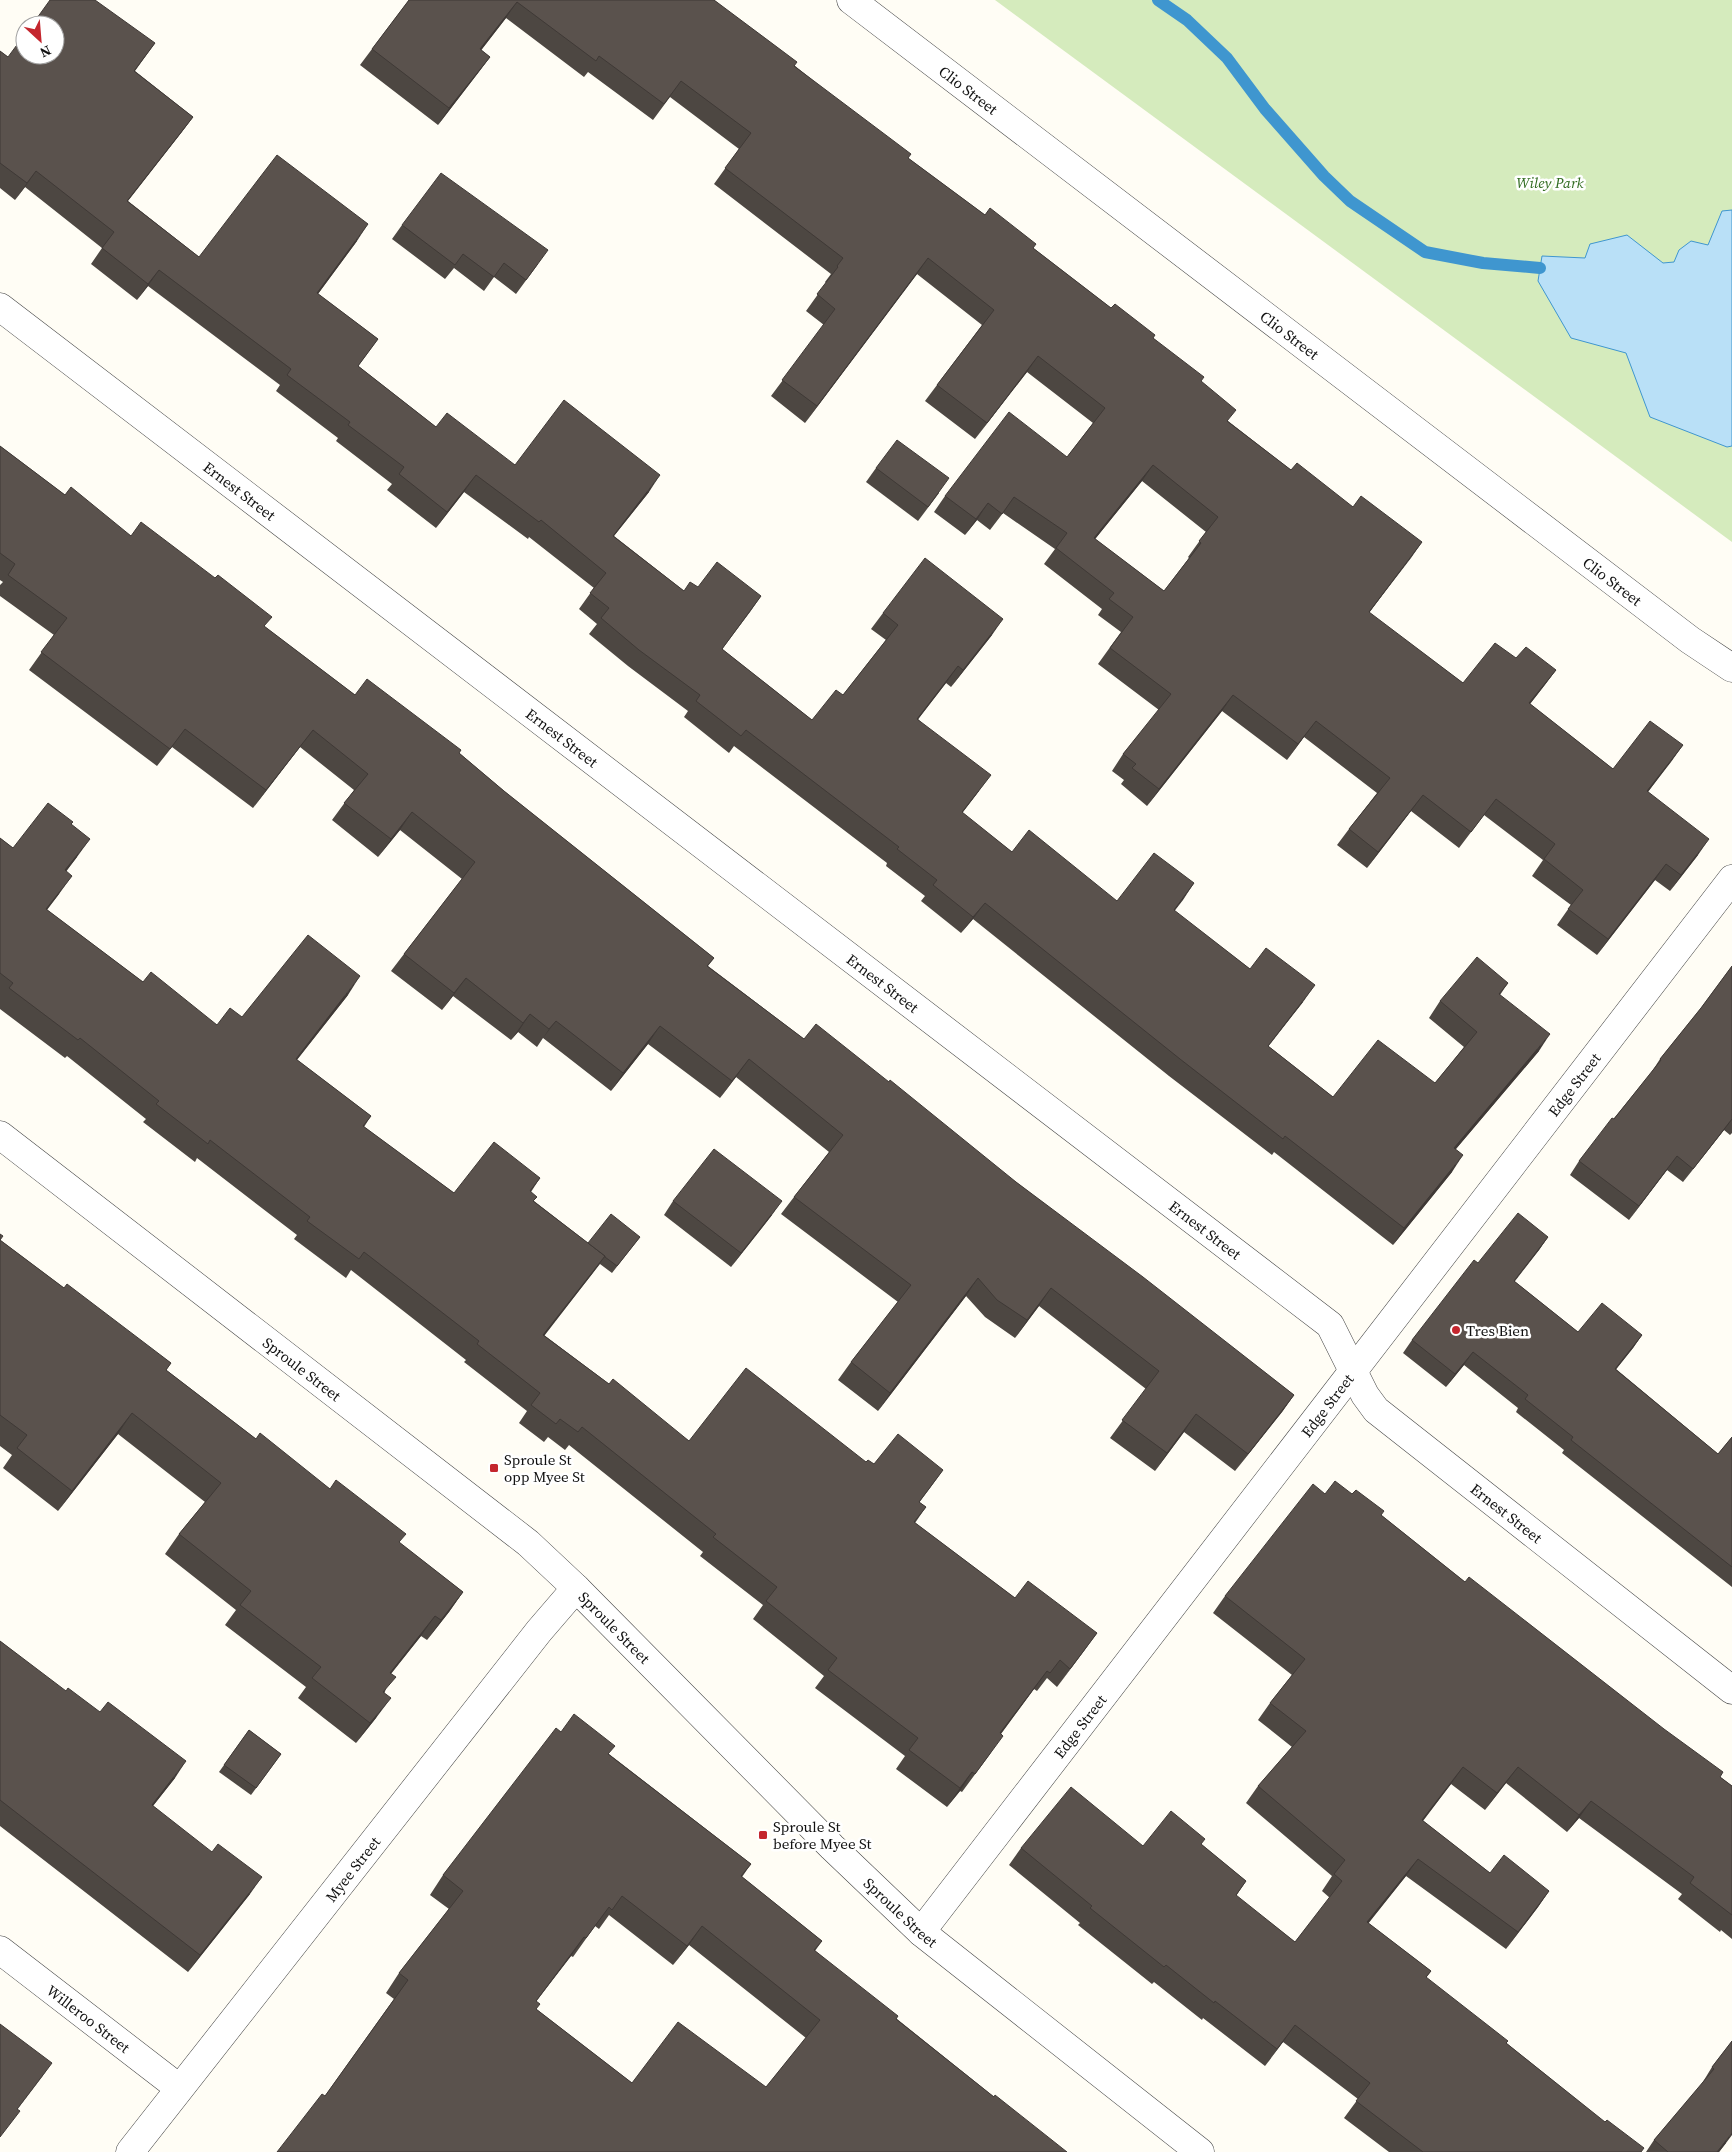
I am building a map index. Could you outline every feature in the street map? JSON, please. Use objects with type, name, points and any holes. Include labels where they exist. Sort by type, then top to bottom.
[{"type":"street","name":"Clio Street","points":[[851,0],[1675,628],[1732,668]]},
{"type":"street","name":"Ernest Street","points":[[0,307],[1330,1325],[1352,1370],[1376,1410],[1732,1690]]},
{"type":"street","name":"Edge Street","points":[[921,1932],[1732,879]]},
{"type":"street","name":"Sproule Street","points":[[0,1135],[528,1543],[576,1588],[832,1847],[921,1932],[1200,2152]]},
{"type":"street","name":"Myee Street","points":[[130,2152],[539,1630],[576,1588]]},
{"type":"street","name":"Willeroo Street","points":[[0,1950],[179,2088]]},
{"type":"green space","name":"Wiley Park","points":[[995,0],[1732,0],[1732,542]]},
{"type":"water","points":[[1732,210],[1732,446],[1727,447],[1650,417],[1626,353],[1571,338],[1538,281],[1542,256],[1585,258],[1590,244],[1627,235],[1663,263],[1674,262],[1679,250],[1691,241],[1708,245],[1722,211]]},
{"type":"building","points":[[50,0],[95,0],[155,43],[134,71],[193,117],[127,201],[199,257],[277,155],[368,224],[317,293],[378,339],[358,366],[436,427],[447,413],[515,465],[564,400],[660,475],[613,536],[684,591],[690,582],[698,587],[717,562],[761,596],[722,649],[812,720],[836,690],[843,695],[898,625],[883,613],[925,558],[1003,619],[963,670],[958,666],[917,719],[991,775],[962,812],[1012,852],[1029,830],[1117,901],[1154,853],[1194,883],[1174,910],[1250,969],[1266,948],[1315,985],[1268,1046],[1333,1097],[1378,1040],[1435,1083],[1477,1032],[1440,1001],[1477,957],[1508,983],[1499,994],[1550,1034],[1454,1148],[1463,1155],[1404,1228],[1285,1136],[1283,1139],[985,903],[973,917],[933,885],[937,880],[897,849],[899,847],[746,730],[741,736],[696,701],[700,695],[639,650],[601,618],[609,608],[590,593],[606,573],[541,520],[539,522],[476,475],[447,512],[399,474],[404,467],[348,425],[350,422],[287,375],[291,369],[159,270],[148,284],[102,248],[114,232],[36,171],[27,183],[0,163],[0,51],[8,57],[15,48],[15,65],[65,65],[65,15],[39,15]]},
{"type":"building","points":[[409,0],[714,0],[797,62],[794,66],[911,154],[908,158],[985,215],[990,208],[1036,244],[1033,248],[1111,308],[1115,304],[1155,335],[1153,338],[1204,377],[1201,381],[1236,410],[1227,421],[1291,470],[1297,463],[1353,507],[1361,496],[1422,542],[1369,612],[1463,683],[1495,643],[1516,658],[1526,647],[1556,670],[1529,703],[1613,769],[1650,721],[1683,745],[1647,791],[1709,839],[1681,875],[1666,864],[1608,939],[1568,909],[1583,890],[1544,859],[1555,844],[1496,799],[1471,832],[1423,795],[1378,852],[1349,829],[1390,778],[1316,721],[1298,744],[1233,695],[1159,789],[1132,768],[1136,764],[1123,754],[1171,694],[1110,648],[1133,617],[1109,599],[1114,593],[1056,548],[1067,533],[1014,497],[1002,514],[988,503],[976,519],[945,496],[1009,412],[1067,457],[1105,408],[1038,356],[987,423],[937,385],[994,310],[928,258],[817,406],[782,380],[835,309],[817,294],[843,258],[725,168],[751,133],[681,81],[664,104],[599,56],[596,61],[517,2],[480,49],[490,57],[449,108],[372,49]],"holes":[[[1153,465],[1218,517],[1199,541],[1201,543],[1164,591],[1094,538]]]},
{"type":"building","points":[[441,173],[548,250],[526,280],[504,263],[494,277],[463,254],[455,265],[402,225]]},
{"type":"building","points":[[897,440],[949,478],[928,507],[876,468]]},
{"type":"building","points":[[0,446],[65,495],[71,487],[131,536],[141,522],[215,578],[218,575],[272,617],[264,626],[355,695],[367,679],[461,750],[459,753],[504,791],[714,958],[707,966],[804,1039],[816,1024],[889,1082],[890,1080],[1016,1182],[1143,1277],[1294,1395],[1248,1454],[1196,1414],[1167,1453],[1122,1420],[1159,1371],[1051,1288],[1027,1320],[997,1300],[978,1278],[890,1393],[851,1362],[911,1285],[794,1197],[843,1135],[749,1059],[732,1081],[660,1026],[623,1073],[556,1021],[549,1029],[530,1014],[523,1023],[466,978],[454,993],[404,954],[475,862],[412,812],[391,839],[344,803],[368,774],[313,730],[266,790],[185,729],[170,749],[41,652],[67,618],[8,575],[15,564],[0,553]]},
{"type":"building","points":[[48,803],[73,822],[71,824],[90,839],[65,870],[72,876],[46,909],[143,982],[151,972],[217,1025],[230,1008],[242,1017],[308,935],[360,976],[296,1059],[371,1116],[363,1126],[454,1193],[494,1142],[540,1178],[530,1191],[537,1197],[533,1201],[605,1256],[543,1335],[609,1384],[613,1379],[689,1441],[746,1368],[866,1462],[868,1460],[874,1464],[898,1434],[943,1470],[919,1502],[926,1507],[914,1522],[1015,1598],[1028,1581],[1097,1633],[1070,1669],[1060,1660],[1050,1673],[1047,1671],[1000,1733],[1003,1736],[975,1774],[972,1772],[960,1788],[909,1750],[918,1738],[828,1670],[837,1658],[766,1601],[777,1587],[713,1537],[716,1534],[582,1427],[578,1432],[560,1419],[556,1424],[531,1405],[540,1393],[477,1344],[479,1341],[364,1252],[359,1259],[307,1221],[310,1217],[210,1140],[208,1144],[156,1104],[159,1101],[80,1038],[78,1040],[9,988],[13,983],[0,973],[0,838],[13,848]]},
{"type":"building","points":[[1732,966],[1732,1119],[1693,1169],[1677,1156],[1639,1206],[1579,1161],[1661,1060]]},
{"type":"building","points":[[714,1149],[782,1201],[741,1253],[673,1201]]},
{"type":"building","points":[[1518,1213],[1548,1237],[1514,1281],[1578,1332],[1602,1303],[1642,1335],[1615,1369],[1718,1454],[1732,1437],[1732,1567],[1571,1440],[1573,1437],[1525,1399],[1528,1395],[1473,1352],[1455,1374],[1412,1340],[1474,1260],[1478,1263]]},
{"type":"building","points":[[611,1214],[640,1237],[617,1266],[588,1243]]},
{"type":"building","points":[[0,1240],[64,1288],[67,1284],[171,1363],[166,1370],[256,1439],[260,1433],[330,1489],[336,1480],[406,1534],[399,1542],[463,1592],[441,1620],[435,1616],[390,1673],[396,1677],[383,1692],[391,1698],[370,1723],[312,1678],[321,1667],[240,1605],[251,1591],[179,1534],[221,1483],[132,1413],[72,1491],[17,1448],[27,1435],[0,1415]]},
{"type":"building","points":[[1335,1481],[1352,1494],[1356,1490],[1384,1511],[1381,1515],[1465,1582],[1469,1577],[1664,1729],[1723,1772],[1720,1777],[1732,1786],[1732,1915],[1690,1883],[1694,1877],[1591,1801],[1579,1815],[1518,1767],[1497,1793],[1463,1767],[1422,1820],[1490,1873],[1504,1855],[1549,1891],[1518,1932],[1418,1859],[1367,1922],[1431,1971],[1426,1977],[1508,2041],[1506,2043],[1605,2122],[1607,2120],[1644,2148],[1641,2152],[1423,2152],[1356,2101],[1370,2083],[1295,2025],[1277,2049],[1166,1965],[1164,1967],[1090,1908],[1092,1906],[1021,1848],[1071,1787],[1143,1846],[1171,1811],[1205,1839],[1201,1844],[1246,1881],[1236,1895],[1295,1942],[1342,1881],[1334,1874],[1345,1860],[1258,1786],[1306,1731],[1270,1703],[1305,1659],[1225,1596],[1313,1484],[1325,1494]]},
{"type":"building","points":[[0,1641],[66,1691],[68,1688],[100,1712],[108,1702],[186,1761],[152,1805],[212,1852],[218,1844],[262,1877],[200,1955],[0,1800]]},
{"type":"building","points":[[574,1714],[615,1746],[608,1754],[751,1864],[741,1876],[822,1941],[814,1950],[898,2016],[896,2019],[1067,2152],[277,2152],[322,2094],[325,2096],[408,1980],[399,1973],[463,1891],[443,1875],[556,1728],[561,1732]],"holes":[[[622,1896],[687,1946],[702,1926],[820,2020],[766,2087],[678,2022],[632,2083],[536,2009],[540,2004],[536,2001],[584,1937],[586,1938],[609,1907],[612,1910]]]},
{"type":"building","points":[[249,1730],[281,1754],[256,1788],[224,1765]]},
{"type":"building","points":[[0,2024],[52,2063],[17,2109],[20,2111],[0,2137]]},
{"type":"building","points":[[1732,2041],[1732,2133],[1717,2152],[1668,2152],[1654,2140],[1714,2069],[1712,2067]]},
{"type":"waterway","points":[[1158,0],[1187,20],[1227,58],[1265,109],[1324,176],[1350,201],[1425,252],[1483,263],[1540,268]]},
{"type":"place","name":"Tres Bien","points":[[1456,1330]]},
{"type":"place","name":"Sproule St opp Myee St","points":[[494,1468]]},
{"type":"place","name":"Sproule St before Myee St","points":[[763,1835]]}]
